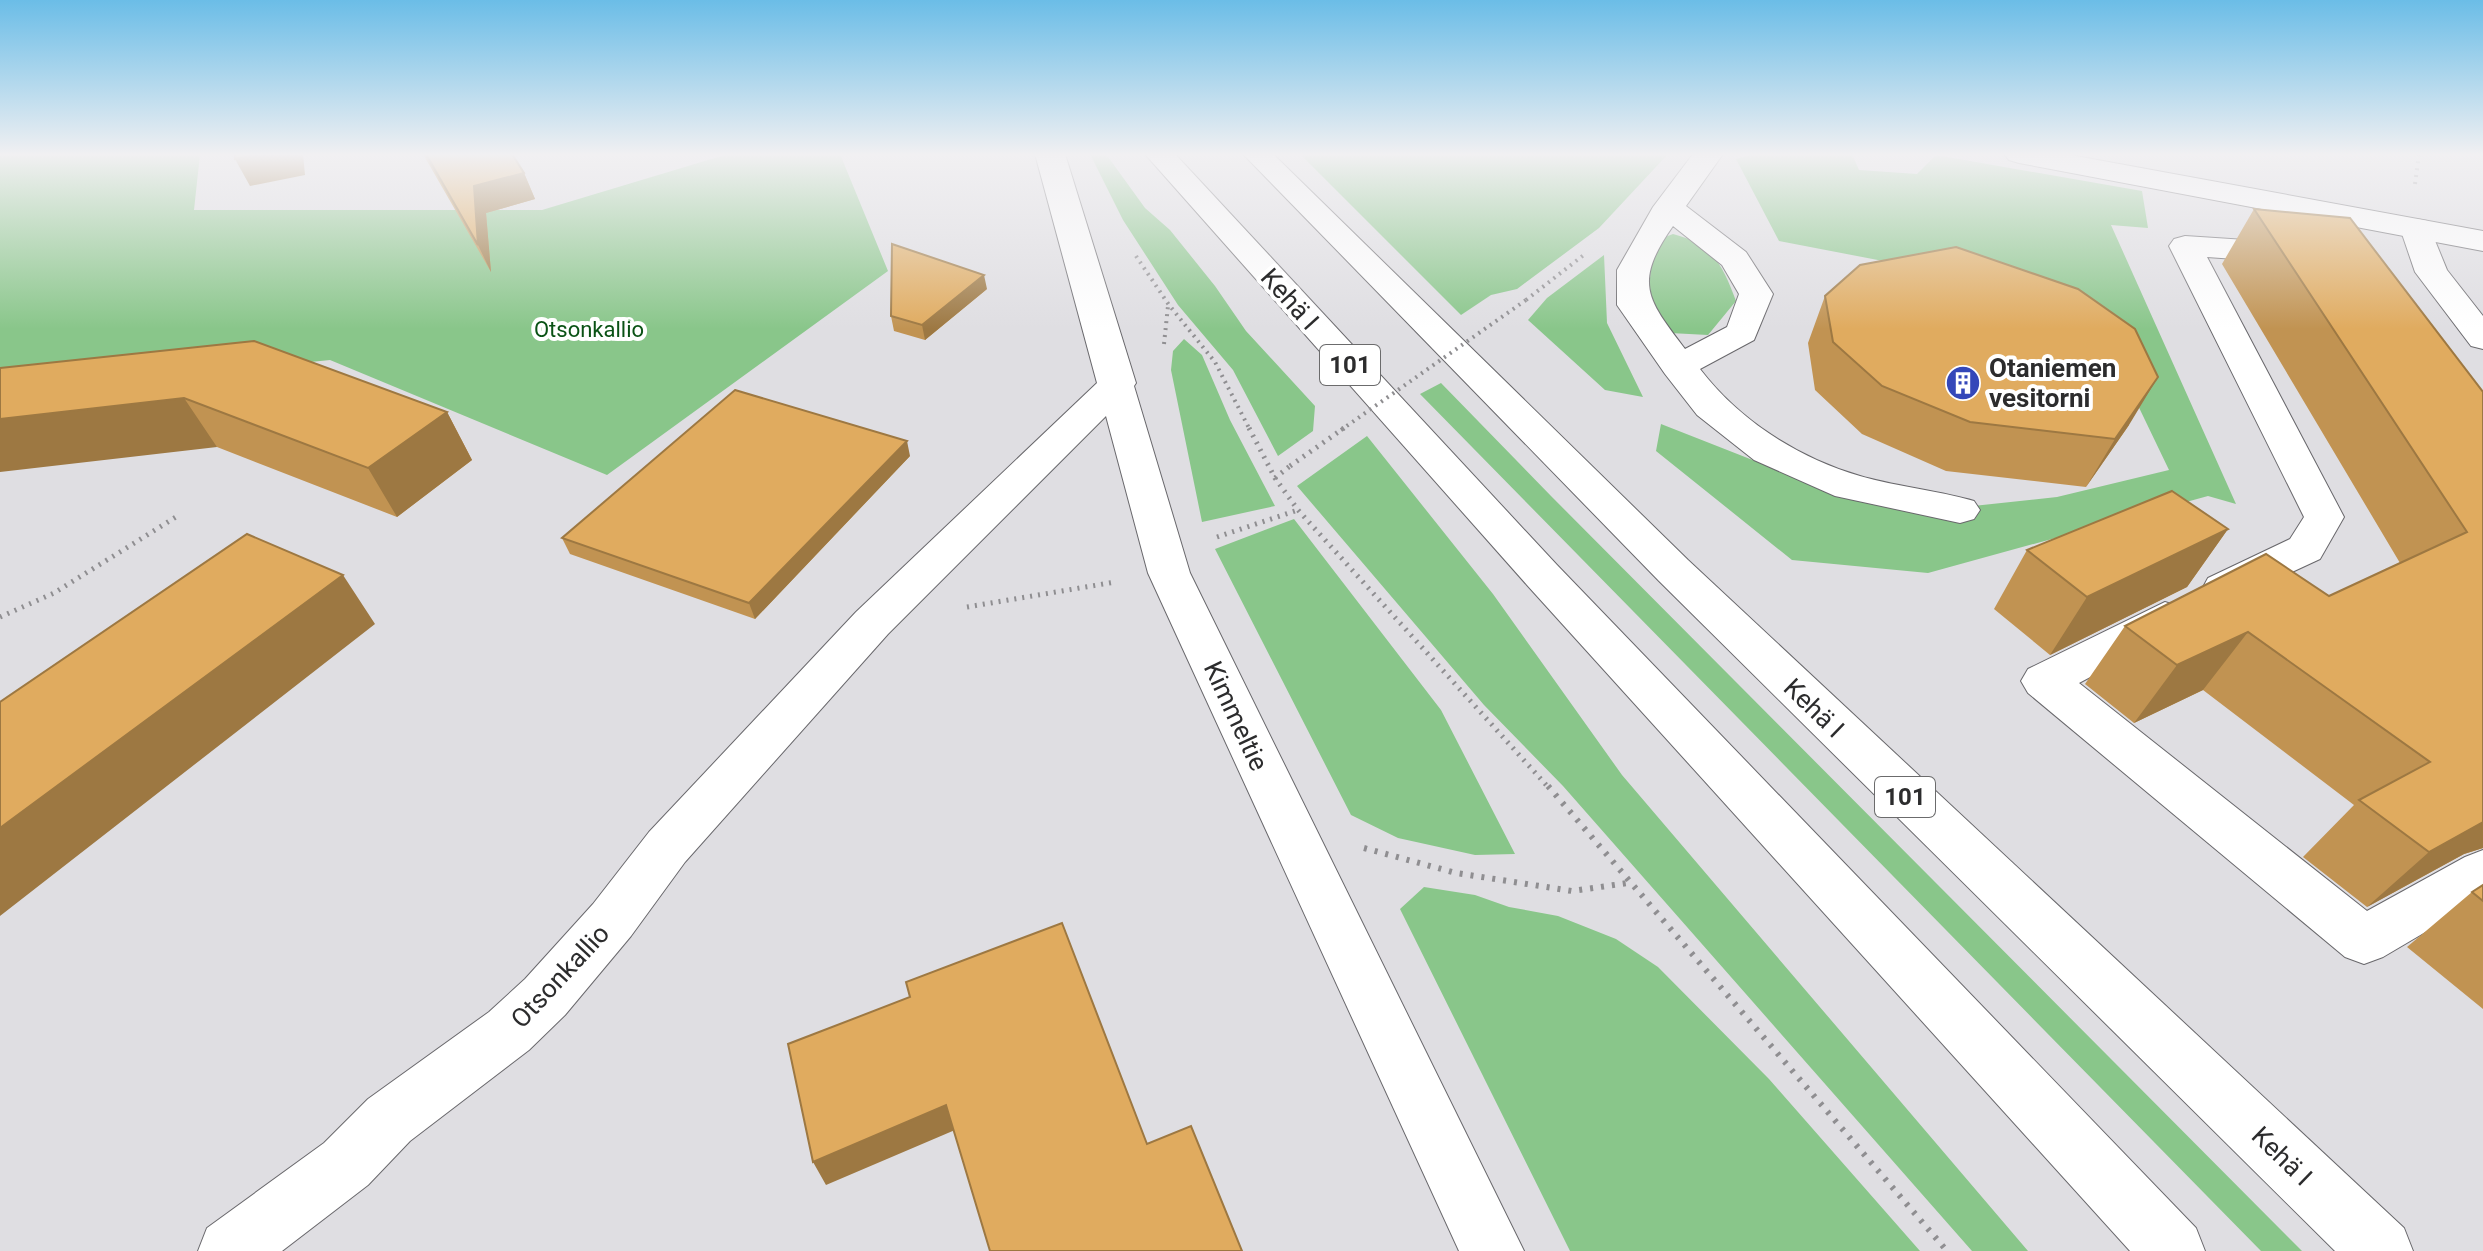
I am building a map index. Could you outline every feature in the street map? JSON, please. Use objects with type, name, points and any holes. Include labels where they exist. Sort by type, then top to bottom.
[{"type":"main road","name":"Kimmeltie","points":[[1067,212],[1118,383],[1169,573],[1492,1251]]},
{"type":"main road","name":"Kehä I","points":[[1212,212],[1542,575],[2173,1251]]},
{"type":"main road","name":"Kehä I","points":[[1314,212],[1435,336],[1900,792],[2381,1251]]},
{"type":"main road","points":[[1665,212],[1633,270],[1634,305],[1710,407],[1768,451],[1849,487],[1960,510]]},
{"type":"main road","points":[[1675,212],[1735,259],[1756,294],[1742,333],[1678,366]]},
{"type":"main road","points":[[2316,212],[2322,255],[2185,246],[2324,517],[2305,549],[2044,681],[2364,940],[2483,872]]},
{"type":"main road","points":[[2334,212],[2483,241]]},
{"type":"main road","points":[[2416,228],[2431,272],[2483,339]]},
{"type":"main road","name":"Otsonkallio","points":[[230,1251],[346,1164],[389,1120],[509,1031],[545,997],[612,920],[667,847],[872,623],[1118,383]]},
{"type":"path","points":[[1275,478],[1526,300]]},
{"type":"path","points":[[1169,305],[1215,362],[1275,478],[1298,510],[1546,784],[1947,1251]]},
{"type":"path","points":[[1213,538],[1298,510]]},
{"type":"path","points":[[0,617],[54,593],[176,517]]},
{"type":"path","points":[[965,607],[1169,573]]},
{"type":"path","points":[[1352,845],[1456,873],[1572,891],[1628,883]]},
{"type":"green space","name":"Otsonkallio","points":[[0,212],[864,212],[888,271],[607,475],[330,360],[0,394]]},
{"type":"green space","points":[[1119,212],[1150,212],[1170,230],[1246,331],[1315,406],[1313,431],[1278,456],[1233,370],[1178,305]]},
{"type":"green space","points":[[1358,212],[1614,212],[1599,228],[1517,289],[1491,295],[1461,315]]},
{"type":"green space","points":[[1764,212],[2145,212],[2148,228],[2111,225],[2236,504],[2208,496],[1928,573],[1792,560],[1656,451],[1661,424],[1811,483],[1917,512],[2057,497],[2169,470],[2132,393],[2039,291],[1779,241]]},
{"type":"green space","points":[[1673,234],[1698,244],[1715,258],[1736,301],[1708,335],[1670,333],[1651,300],[1650,278],[1657,240]]},
{"type":"green space","points":[[1604,255],[1607,323],[1643,397],[1605,390],[1528,320],[1547,298]]},
{"type":"green space","points":[[1184,339],[1202,355],[1230,420],[1275,506],[1202,522],[1171,370],[1173,351]]},
{"type":"green space","points":[[1441,383],[2302,1251],[2261,1251],[1420,394]]},
{"type":"green space","points":[[1367,436],[1493,594],[1622,775],[2028,1251],[1972,1251],[1563,786],[1484,705],[1297,486]]},
{"type":"green space","points":[[1294,519],[1441,710],[1515,854],[1475,855],[1398,838],[1351,815],[1215,549]]},
{"type":"green space","points":[[1424,887],[1475,895],[1509,907],[1558,916],[1616,939],[1658,967],[1769,1079],[1920,1251],[1570,1251],[1400,909]]},
{"type":"building","points":[[459,212],[476,212],[478,245]]},
{"type":"building","points":[[2256,212],[2350,218],[2483,392],[2483,822],[2429,852],[2359,800],[2430,762],[2248,632],[2177,665],[2125,626],[2266,554],[2329,596],[2467,532]]},
{"type":"building","points":[[892,244],[984,275],[922,325],[891,316]]},
{"type":"building","name":"Otaniemen vesitorni","points":[[1956,247],[2078,289],[2135,329],[2158,377],[2115,439],[1970,422],[1882,386],[1833,342],[1825,296],[1860,265]]},
{"type":"building","points":[[254,341],[447,412],[368,468],[184,398],[0,419],[0,368]]},
{"type":"building","points":[[735,390],[907,441],[749,603],[562,538]]},
{"type":"building","points":[[2172,491],[2228,529],[2087,597],[2027,550]]},
{"type":"building","points":[[247,534],[343,575],[0,828],[0,702]]},
{"type":"building","points":[[2483,885],[2483,901],[2472,892]]},
{"type":"building","points":[[1062,923],[1147,1144],[1191,1126],[1242,1251],[990,1251],[946,1105],[813,1162],[788,1044],[910,997],[906,982]]},
{"type":"place","name":"Otaniemen vesitorni","points":[[1963,383]]}]
